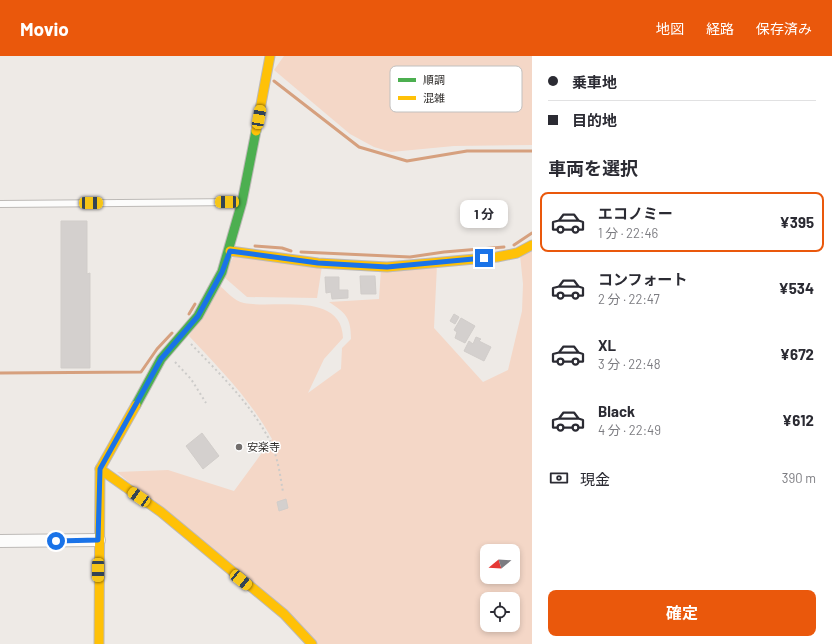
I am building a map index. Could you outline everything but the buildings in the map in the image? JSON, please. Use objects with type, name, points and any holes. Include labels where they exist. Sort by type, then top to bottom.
[{"type":"street","points":[[99,644],[98,540],[100,469],[144,387],[166,353],[198,316],[222,272],[230,251],[242,202],[270,56]]},
{"type":"street","points":[[230,251],[318,263],[387,267],[497,257],[517,253],[532,245]]},
{"type":"street","points":[[100,469],[160,512],[284,614],[312,644]]},
{"type":"street","points":[[0,541],[98,540]]},
{"type":"lane","points":[[0,204],[242,202]]},
{"type":"path","points":[[182,334],[229,384],[257,420],[270,442],[280,470],[283,492]]},
{"type":"path","points":[[166,353],[191,379],[206,403]]},
{"type":"shaded area","points":[[284,56],[532,56],[532,145],[454,146],[391,152],[374,147],[350,134],[274,70]]},
{"type":"shaded area","points":[[532,248],[532,644],[315,644],[117,472],[168,470],[234,491],[272,439],[264,425],[244,398],[223,372],[189,336],[219,285],[240,302],[257,304],[304,305],[319,308],[331,314],[340,323],[343,338],[324,359],[308,393],[341,369],[342,348],[351,339],[349,321],[340,309],[329,302],[379,299],[381,269],[437,265],[434,328],[483,382],[508,370],[522,311],[523,284],[520,255]]},
{"type":"shaded area","points":[[234,255],[322,266],[317,298],[247,297],[224,277]]},
{"type":"waterway","points":[[274,81],[359,147],[407,161],[467,151],[532,151]]},
{"type":"waterway","points":[[514,245],[532,233]]},
{"type":"waterway","points":[[255,246],[282,248],[291,251]]},
{"type":"waterway","points":[[301,252],[410,257],[444,252],[504,247]]},
{"type":"waterway","points":[[189,314],[195,304]]},
{"type":"waterway","points":[[0,373],[141,372],[157,349],[172,333]]},
{"type":"traffic: fast","points":[[136,405],[161,359],[198,316],[222,272],[242,202],[256,131]]},
{"type":"traffic: slow","points":[[256,131],[270,56]]},
{"type":"traffic: slow","points":[[230,251],[318,263],[387,267],[497,257],[517,253],[532,245]]},
{"type":"traffic: slow","points":[[99,644],[100,469],[136,405]]},
{"type":"traffic: slow","points":[[100,469],[161,512],[284,614],[312,644]]},
{"type":"place","name":"安楽寺","points":[[239,447]]},
{"type":"route","points":[[56,541],[98,540],[100,469],[144,387],[161,359],[198,316],[222,272],[230,251],[248,252],[318,263],[387,267],[484,258]]}]
